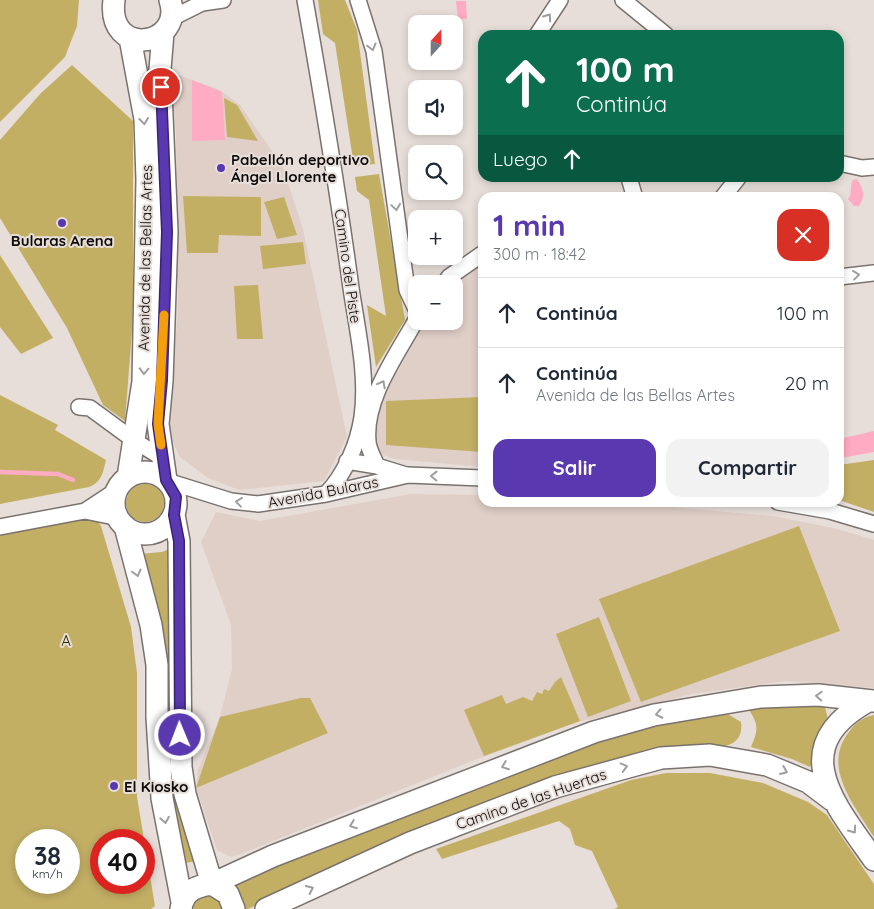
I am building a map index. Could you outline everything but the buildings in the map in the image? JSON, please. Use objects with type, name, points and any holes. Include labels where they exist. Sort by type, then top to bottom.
[{"type":"street","points":[[114,0],[112,14],[118,29],[130,38],[148,41],[168,17],[202,3],[223,0]]},
{"type":"street","points":[[186,0],[202,3]]},
{"type":"street","name":"Camino del Piste","points":[[305,0],[336,175],[362,380],[362,415],[357,442],[338,482],[326,494]]},
{"type":"street","points":[[358,0],[374,51],[408,290]]},
{"type":"street","points":[[540,30],[560,0]]},
{"type":"street","points":[[623,0],[660,30]]},
{"type":"street","name":"Avenida de las Bellas Artes","points":[[166,473],[158,424],[162,380],[167,232],[160,69],[168,17]]},
{"type":"street","name":"Avenida de las Bellas Artes","points":[[123,483],[134,448],[143,382],[147,180],[145,119],[130,38]]},
{"type":"street","points":[[844,164],[862,168],[874,167]]},
{"type":"street","points":[[727,192],[735,182]]},
{"type":"street","points":[[452,275],[478,257]]},
{"type":"street","points":[[844,276],[874,273]]},
{"type":"street","points":[[377,466],[368,441],[370,415],[376,394],[411,330]]},
{"type":"street","name":"Avenida Bularas","points":[[134,448],[166,473],[231,501],[258,504],[326,494],[408,476],[478,478]]},
{"type":"street","points":[[347,461],[377,466],[408,476]]},
{"type":"street","points":[[0,526],[85,511],[123,483],[147,472],[166,473],[176,497],[174,515],[179,549],[181,767],[185,794],[212,884],[228,894],[234,909]]},
{"type":"street","points":[[123,483],[115,509],[122,522],[151,625],[157,665],[157,717],[162,798],[180,907]]},
{"type":"street","points":[[804,507],[874,524]]},
{"type":"street","points":[[85,511],[122,522],[135,532],[146,534],[158,531],[174,515]]},
{"type":"street","points":[[180,907],[191,890],[212,884],[274,856],[594,732],[654,715],[761,697],[818,695],[871,701]]},
{"type":"street","points":[[871,701],[848,712],[835,725],[826,742],[822,762],[824,781],[832,800],[874,860]]},
{"type":"street","name":"Camino de las Huertas","points":[[266,909],[410,843],[546,790],[627,766],[662,758],[710,755],[767,765],[808,782],[832,800]]},
{"type":"shaded area","points":[[456,1],[466,1],[467,19],[463,19],[463,15],[458,15]]},
{"type":"shaded area","points":[[170,72],[220,90],[240,105],[282,165],[303,229],[347,437],[324,481],[239,490],[208,478],[180,457],[168,433],[178,309],[176,133]]},
{"type":"shaded area","points":[[192,80],[222,92],[225,140],[192,141]]},
{"type":"shaded area","points":[[857,179],[863,195],[859,206],[854,206],[848,199],[853,180]]},
{"type":"shaded area","points":[[478,267],[478,467],[394,459],[381,454],[374,443],[381,401],[421,330],[463,330],[463,276]]},
{"type":"shaded area","points":[[874,431],[874,452],[844,457],[844,438]]},
{"type":"shaded area","points":[[411,494],[478,495],[478,507],[671,507],[774,516],[837,529],[874,540],[874,688],[785,681],[692,694],[580,721],[472,761],[231,857],[217,850],[196,788],[198,770],[220,717],[232,669],[231,625],[201,542],[216,512],[260,521]]},
{"type":"green space","points":[[0,0],[79,0],[77,26],[65,57],[0,122]]},
{"type":"green space","points":[[318,0],[345,0],[357,30],[375,164],[354,166],[335,43],[323,34]]},
{"type":"green space","points":[[72,65],[133,121],[133,318],[125,421],[103,405],[67,328],[0,218],[0,140],[40,94]]},
{"type":"green space","points":[[224,98],[237,105],[258,141],[227,137]]},
{"type":"green space","points":[[379,174],[405,320],[376,367],[367,305],[386,316],[369,200],[357,191],[355,177]]},
{"type":"green space","points":[[183,196],[261,197],[261,236],[219,235],[218,253],[187,253]]},
{"type":"green space","points":[[284,197],[297,235],[277,239],[264,202]]},
{"type":"green space","points":[[303,242],[306,264],[263,269],[260,246]]},
{"type":"green space","points":[[0,255],[53,338],[21,354],[0,327]]},
{"type":"green space","points":[[258,285],[263,339],[237,339],[234,286]]},
{"type":"green space","points":[[0,395],[58,425],[55,430],[106,460],[103,472],[97,482],[89,487],[0,504]]},
{"type":"green space","points":[[478,397],[478,452],[386,445],[386,401]]},
{"type":"green space","points":[[874,460],[874,512],[844,502],[844,464]]},
{"type":"green space","points":[[145,484],[152,485],[158,490],[163,496],[163,510],[158,516],[152,521],[145,522],[138,521],[132,516],[127,510],[126,503],[127,496],[132,490],[138,485]]},
{"type":"green space","name":"A","points":[[86,516],[97,520],[101,526],[131,627],[137,673],[137,797],[142,829],[90,829],[90,894],[153,894],[155,906],[151,909],[0,909],[0,532]]},
{"type":"green space","points":[[799,526],[840,631],[641,702],[599,599]]},
{"type":"green space","points":[[174,547],[172,712],[164,712],[139,554],[162,552]]},
{"type":"green space","points":[[599,617],[631,701],[588,717],[556,634]]},
{"type":"green space","points":[[561,677],[580,721],[484,756],[464,710],[502,695],[506,704],[523,697],[532,701],[537,692],[542,694],[544,689],[549,691]]},
{"type":"green space","points":[[301,698],[310,698],[328,733],[196,788],[220,717]]},
{"type":"green space","points":[[808,705],[825,707],[828,719],[814,745],[810,767],[792,759],[751,747],[755,737],[756,724],[749,710],[761,706]]},
{"type":"green space","points":[[726,713],[741,722],[739,737],[730,744],[717,747],[703,746],[292,888],[248,909],[240,909],[229,881],[601,740],[687,716]]},
{"type":"green space","points":[[874,715],[874,837],[844,786],[838,759],[841,745],[851,729],[863,719]]},
{"type":"green space","points":[[164,727],[172,727],[173,789],[197,861],[180,864]]},
{"type":"green space","points":[[666,773],[710,773],[763,783],[808,802],[827,815],[874,884],[874,909],[614,909],[618,907],[592,851],[575,845],[570,829],[559,821],[442,859],[436,849],[631,780]]},
{"type":"green space","points":[[209,895],[216,897],[223,909],[193,909],[198,899]]},
{"type":"waterway","points":[[0,472],[58,474],[73,480]]},
{"type":"slow traffic","points":[[161,445],[158,424],[162,380],[164,315]]},
{"type":"place","name":"Pabellón deportivo Ángel Llorente","points":[[221,168]]},
{"type":"place","name":"Bularas Arena","points":[[62,223]]},
{"type":"place","name":"El Kiosko","points":[[114,786]]},
{"type":"route","points":[[161,87],[167,232],[162,380],[158,424],[166,480],[176,497],[174,515],[179,541],[180,565],[180,735]]}]
